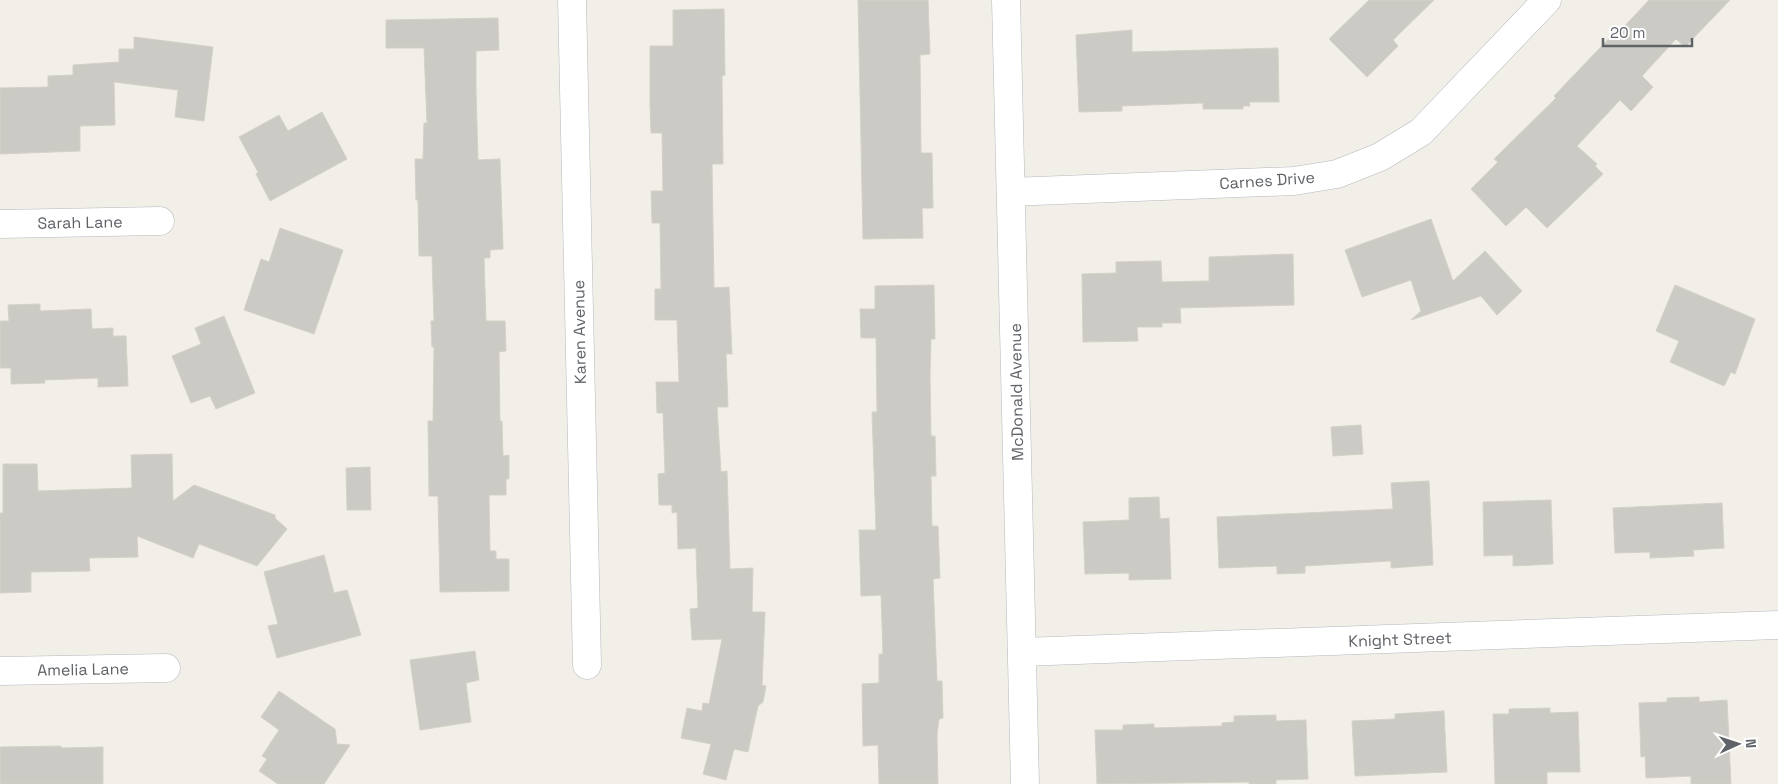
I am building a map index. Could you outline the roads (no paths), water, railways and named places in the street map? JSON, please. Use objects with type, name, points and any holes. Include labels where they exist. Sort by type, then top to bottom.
[{"type":"street","name":"Karen Avenue","points":[[572,0],[587,665]]},
{"type":"street","name":"McDonald Avenue","points":[[1006,0],[1025,784]]},
{"type":"street","name":"Carnes Drive","points":[[1011,192],[1294,182],[1338,174],[1380,158],[1420,132],[1547,0]]},
{"type":"street","name":"Sarah Lane","points":[[0,224],[160,221]]},
{"type":"street","name":"Knight Street","points":[[1022,652],[1778,625]]},
{"type":"street","name":"Amelia Lane","points":[[0,671],[166,668]]}]
